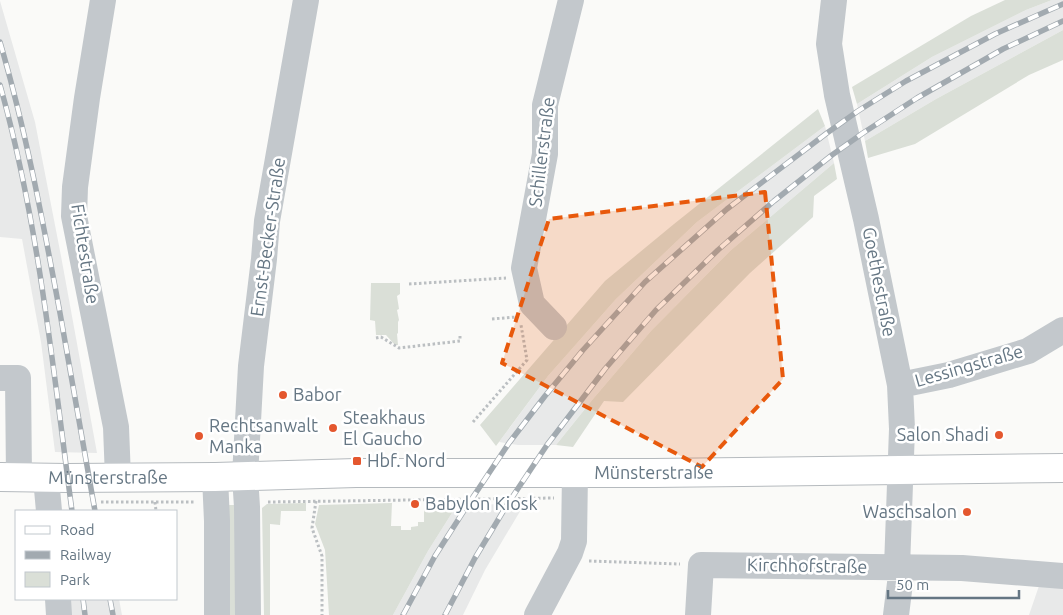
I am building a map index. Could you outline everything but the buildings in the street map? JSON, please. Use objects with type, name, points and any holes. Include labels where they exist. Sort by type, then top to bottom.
[{"type":"main road","name":"Münsterstraße","points":[[22,477],[215,477],[365,473],[575,485],[900,470],[1063,468]]},
{"type":"street","name":"Fichtestraße","points":[[103,0],[75,187],[74,216],[116,427],[118,478]]},
{"type":"street","name":"Ernst-Becker-Straße","points":[[245,476],[251,366],[267,221],[306,0]]},
{"type":"street","name":"Schillerstraße","points":[[554,327],[532,304],[524,268],[545,154],[546,105],[571,0]]},
{"type":"street","name":"Goethestraße","points":[[834,0],[828,44],[837,95],[866,219],[900,385],[902,429],[900,567],[896,615]]},
{"type":"street","name":"Lessingstraße","points":[[900,385],[949,375],[1028,351],[1063,330]]},
{"type":"street","points":[[0,378],[18,378],[22,477],[48,510]]},
{"type":"street","points":[[245,476],[248,615]]},
{"type":"street","points":[[215,477],[217,615]]},
{"type":"street","points":[[537,615],[570,553],[574,541],[575,485]]},
{"type":"street","points":[[698,615],[701,564]]},
{"type":"street","name":"Kirchhofstraße","points":[[701,564],[962,568],[1063,576]]},
{"type":"street","points":[[58,600],[59,615]]},
{"type":"path","points":[[409,284],[526,277]]},
{"type":"path","points":[[473,422],[527,360],[519,317],[492,319]]},
{"type":"path","points":[[376,338],[381,337],[398,348],[460,341],[460,335]]},
{"type":"path","points":[[260,502],[316,501],[575,485]]},
{"type":"path","points":[[316,501],[312,528],[322,556],[322,615]]},
{"type":"path","points":[[97,502],[202,502]]},
{"type":"path","points":[[155,502],[156,510]]},
{"type":"path","points":[[570,553],[588,561],[701,564]]},
{"type":"highlighted area","points":[[765,192],[783,379],[702,467],[502,363],[549,219]]},
{"type":"shaded area","points":[[1052,0],[1063,0],[1063,30],[936,99],[865,141],[857,104],[932,57],[1026,10]]},
{"type":"shaded area","points":[[0,1],[35,122],[97,453],[55,452],[41,342],[22,239],[0,237]]},
{"type":"shaded area","points":[[825,126],[834,163],[730,251],[651,331],[556,445],[518,445],[499,442],[548,376],[616,299],[697,222]]},
{"type":"shaded area","points":[[525,503],[485,570],[463,615],[393,615],[428,551],[457,505],[516,505]]},
{"type":"shaded area","points":[[1041,580],[1063,582],[1063,615],[1029,615]]},
{"type":"shaded area","points":[[68,600],[119,600],[122,615],[71,615]]},
{"type":"green space","points":[[1005,0],[1052,0],[1026,10],[932,57],[857,104],[852,87],[971,16]]},
{"type":"green space","points":[[1063,30],[1063,60],[1029,75],[915,144],[868,158],[865,141],[936,99]]},
{"type":"green space","points":[[818,109],[825,126],[697,222],[616,299],[548,376],[496,446],[480,425],[605,281]]},
{"type":"green space","points":[[834,163],[837,179],[814,196],[813,217],[750,273],[623,402],[604,401],[573,447],[556,445],[651,331],[730,251]]},
{"type":"green space","points":[[371,283],[400,283],[400,294],[397,296],[399,309],[397,310],[399,320],[398,345],[395,345],[386,335],[376,335],[375,321],[370,320]]},
{"type":"green space","points":[[424,502],[457,505],[428,551],[393,615],[329,615],[325,550],[315,524],[319,505],[392,503],[391,526],[401,526],[401,530],[411,530],[411,527],[418,526],[418,522],[424,522]]},
{"type":"green space","points":[[306,503],[306,511],[281,511],[280,525],[270,524],[270,615],[264,615],[262,508],[267,504]]},
{"type":"green space","points":[[221,505],[239,505],[241,615],[223,615]]},
{"type":"railway","points":[[403,615],[435,556],[509,443],[583,350],[645,282],[727,209],[858,111],[906,81],[995,34],[1063,4]]},
{"type":"railway","points":[[445,615],[475,558],[547,445],[605,369],[656,310],[718,250],[774,201],[863,133],[917,98],[1003,49],[1063,21]]},
{"type":"railway","points":[[0,42],[18,109],[40,211],[95,510]]},
{"type":"railway","points":[[0,85],[14,137],[35,243],[44,297],[72,510]]},
{"type":"railway","points":[[83,600],[85,615]]},
{"type":"railway","points":[[110,600],[113,615]]},
{"type":"place","name":"Babor","points":[[283,395]]},
{"type":"place","name":"Steakhaus El Gaucho","points":[[333,428]]},
{"type":"place","name":"Salon Shadi","points":[[999,435]]},
{"type":"place","name":"Rechtsanwalt Manka","points":[[199,436]]},
{"type":"place","name":"Hbf. Nord","points":[[357,461]]},
{"type":"place","name":"Babylon Kiosk","points":[[415,504]]},
{"type":"place","name":"Waschsalon","points":[[967,512]]}]
